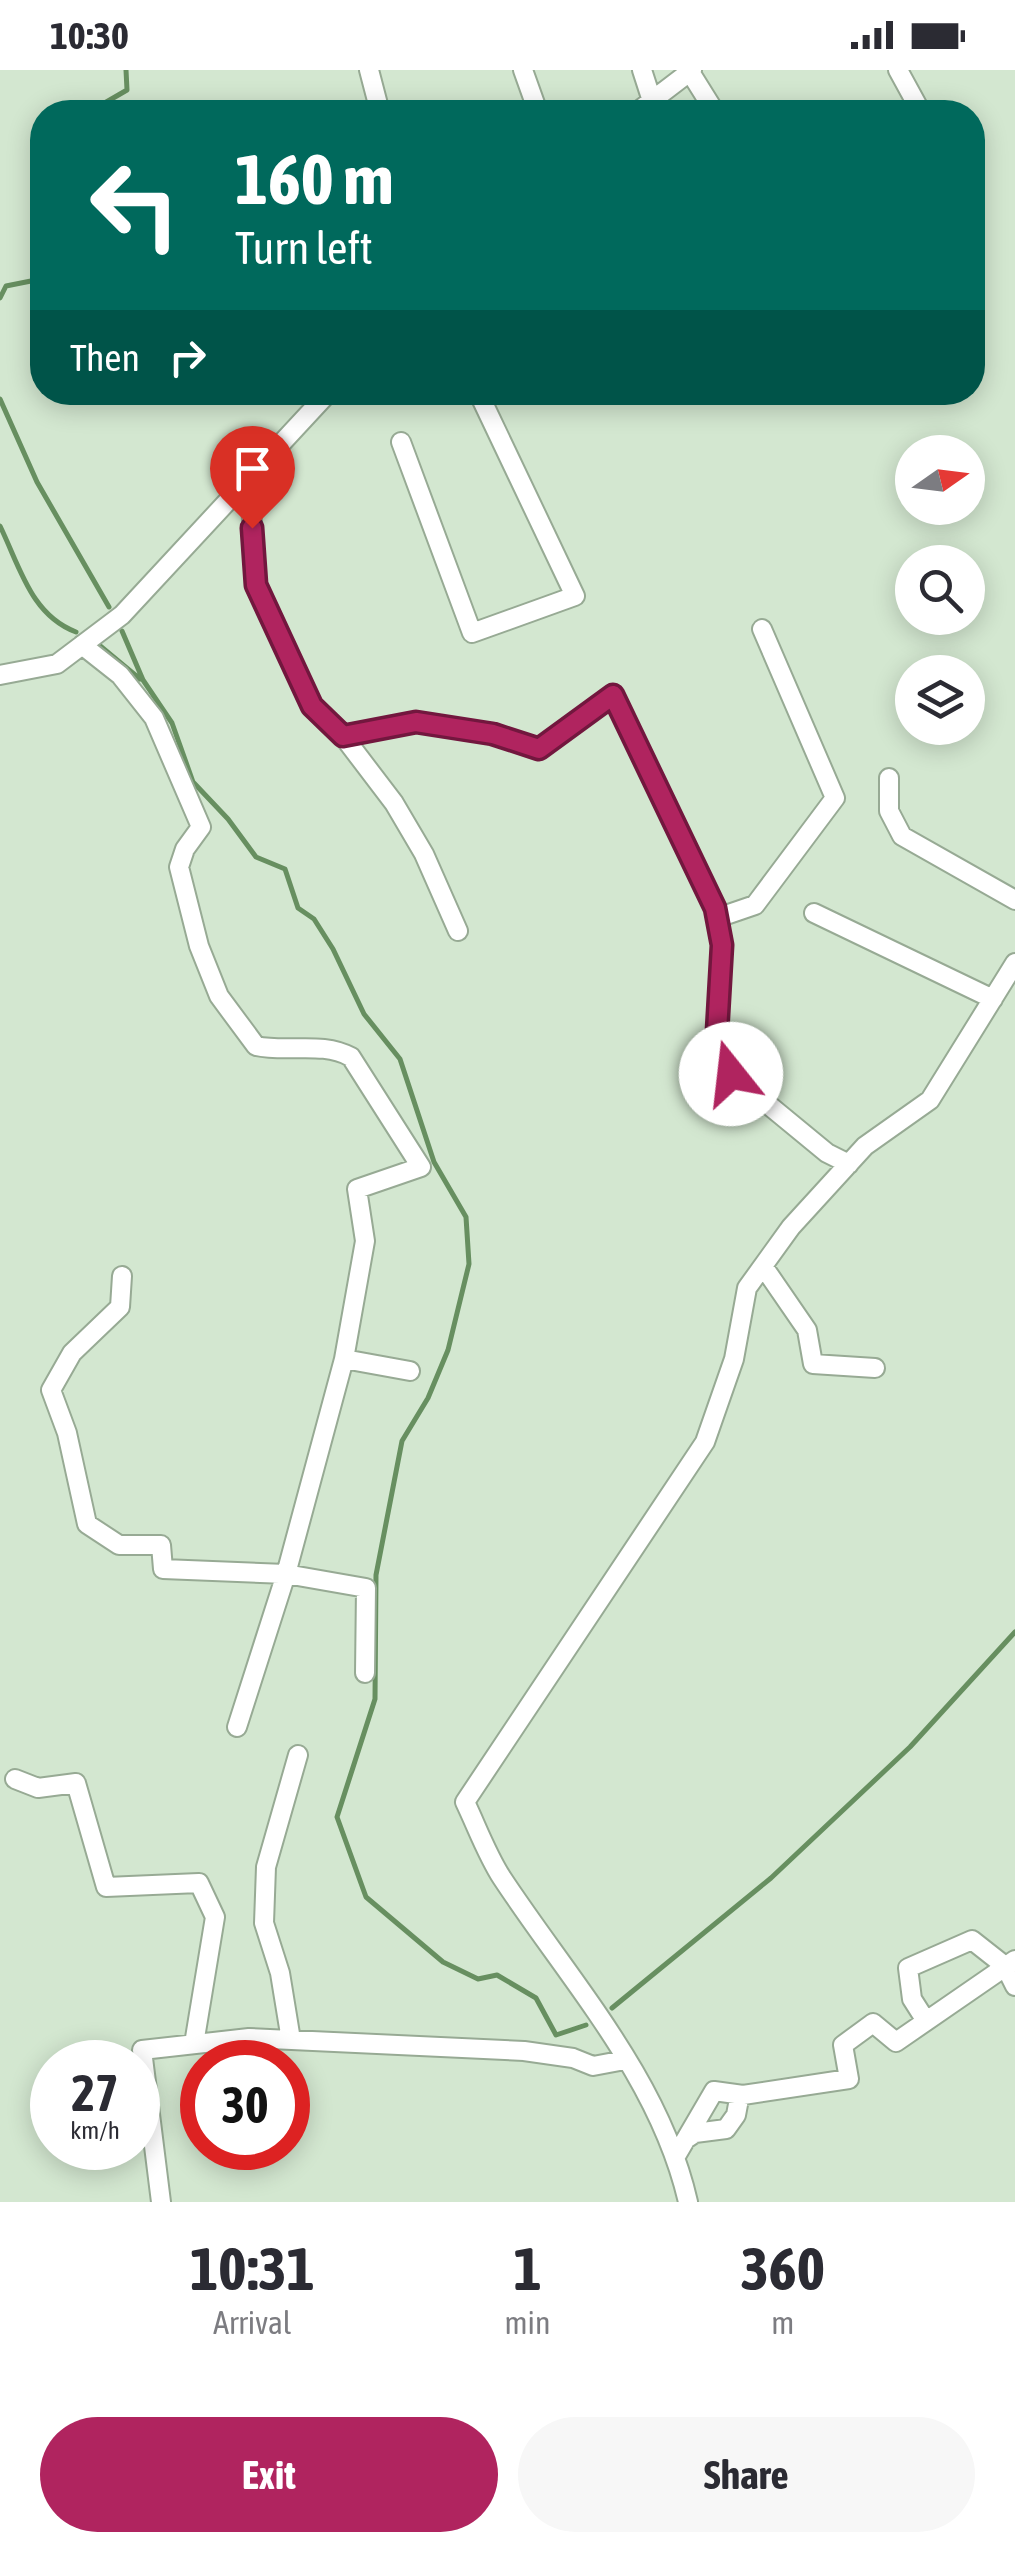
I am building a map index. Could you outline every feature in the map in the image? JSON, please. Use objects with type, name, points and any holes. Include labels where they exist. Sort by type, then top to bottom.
[{"type":"street","points":[[369,70],[377,100]]},
{"type":"street","points":[[523,70],[534,100]]},
{"type":"street","points":[[642,70],[644,100]]},
{"type":"street","points":[[898,70],[914,100]]},
{"type":"street","points":[[653,100],[691,71],[708,100]]},
{"type":"street","points":[[0,675],[56,664],[122,615],[317,405]]},
{"type":"street","points":[[400,442],[472,634],[574,596],[484,405]]},
{"type":"street","points":[[275,451],[251,500],[256,585],[312,706],[343,736],[394,802],[424,854],[458,931]]},
{"type":"street","points":[[717,918],[754,906],[835,798],[762,629]]},
{"type":"street","points":[[82,646],[120,674],[154,718],[201,827],[185,849],[180,868],[199,946],[219,996],[256,1046],[282,1051],[332,1047],[351,1057],[422,1167],[357,1189],[366,1241],[344,1360],[286,1574],[237,1727]]},
{"type":"street","points":[[343,736],[416,722],[493,734],[539,749],[613,695],[717,918],[722,945],[716,1049],[731,1074],[827,1153],[848,1164]]},
{"type":"street","points":[[889,778],[888,812],[902,836],[1015,900]]},
{"type":"street","points":[[814,913],[993,999]]},
{"type":"street","points":[[688,2202],[681,2148],[590,2001],[500,1875],[465,1802],[705,1442],[734,1359],[747,1288],[791,1226],[865,1146],[930,1100],[1015,963]]},
{"type":"street","points":[[763,1266],[807,1330],[813,1364],[875,1368]]},
{"type":"street","points":[[122,1276],[120,1307],[72,1352],[50,1390],[67,1433],[86,1524],[119,1546],[161,1545],[163,1570],[286,1574],[366,1588],[365,1673]]},
{"type":"street","points":[[344,1360],[410,1371]]},
{"type":"street","points":[[231,2040],[291,2040],[280,1973],[264,1923],[266,1866],[298,1755]]},
{"type":"street","points":[[16,1779],[38,1788],[76,1784],[106,1888],[199,1883],[215,1917],[195,2040]]},
{"type":"street","points":[[926,2020],[912,1999],[908,1968],[972,1940],[1010,1963],[1015,1986]]},
{"type":"street","points":[[681,2148],[714,2091],[743,2095],[849,2079],[843,2045],[872,2023],[896,2042],[1010,1963]]},
{"type":"street","points":[[310,2041],[524,2051],[574,2058],[593,2066],[625,2060]]},
{"type":"street","points":[[161,2202],[142,2050],[180,2046]]},
{"type":"street","points":[[681,2148],[694,2134],[726,2129],[736,2115],[739,2100]]},
{"type":"waterway","points":[[110,100],[127,90],[126,70]]},
{"type":"waterway","points":[[0,298],[6,286],[30,281]]},
{"type":"waterway","points":[[0,399],[37,482],[109,607]]},
{"type":"waterway","points":[[0,526],[37,602],[76,632]]},
{"type":"waterway","points":[[122,631],[143,680],[172,723],[193,782],[228,819],[256,857],[285,869],[298,908],[314,919],[364,1014],[400,1059],[434,1162],[466,1217],[469,1264],[448,1350],[428,1398],[402,1441],[376,1575],[375,1699],[337,1817],[366,1897],[443,1962],[478,1979],[497,1975],[536,1998],[556,2035],[586,2025]]},
{"type":"waterway","points":[[99,645],[140,679]]},
{"type":"waterway","points":[[612,2008],[771,1878],[910,1747],[1015,1632]]},
{"type":"route","points":[[252,528],[256,585],[312,706],[343,736],[416,722],[493,734],[539,749],[613,695],[715,908],[722,945],[716,1049],[731,1074]]}]
